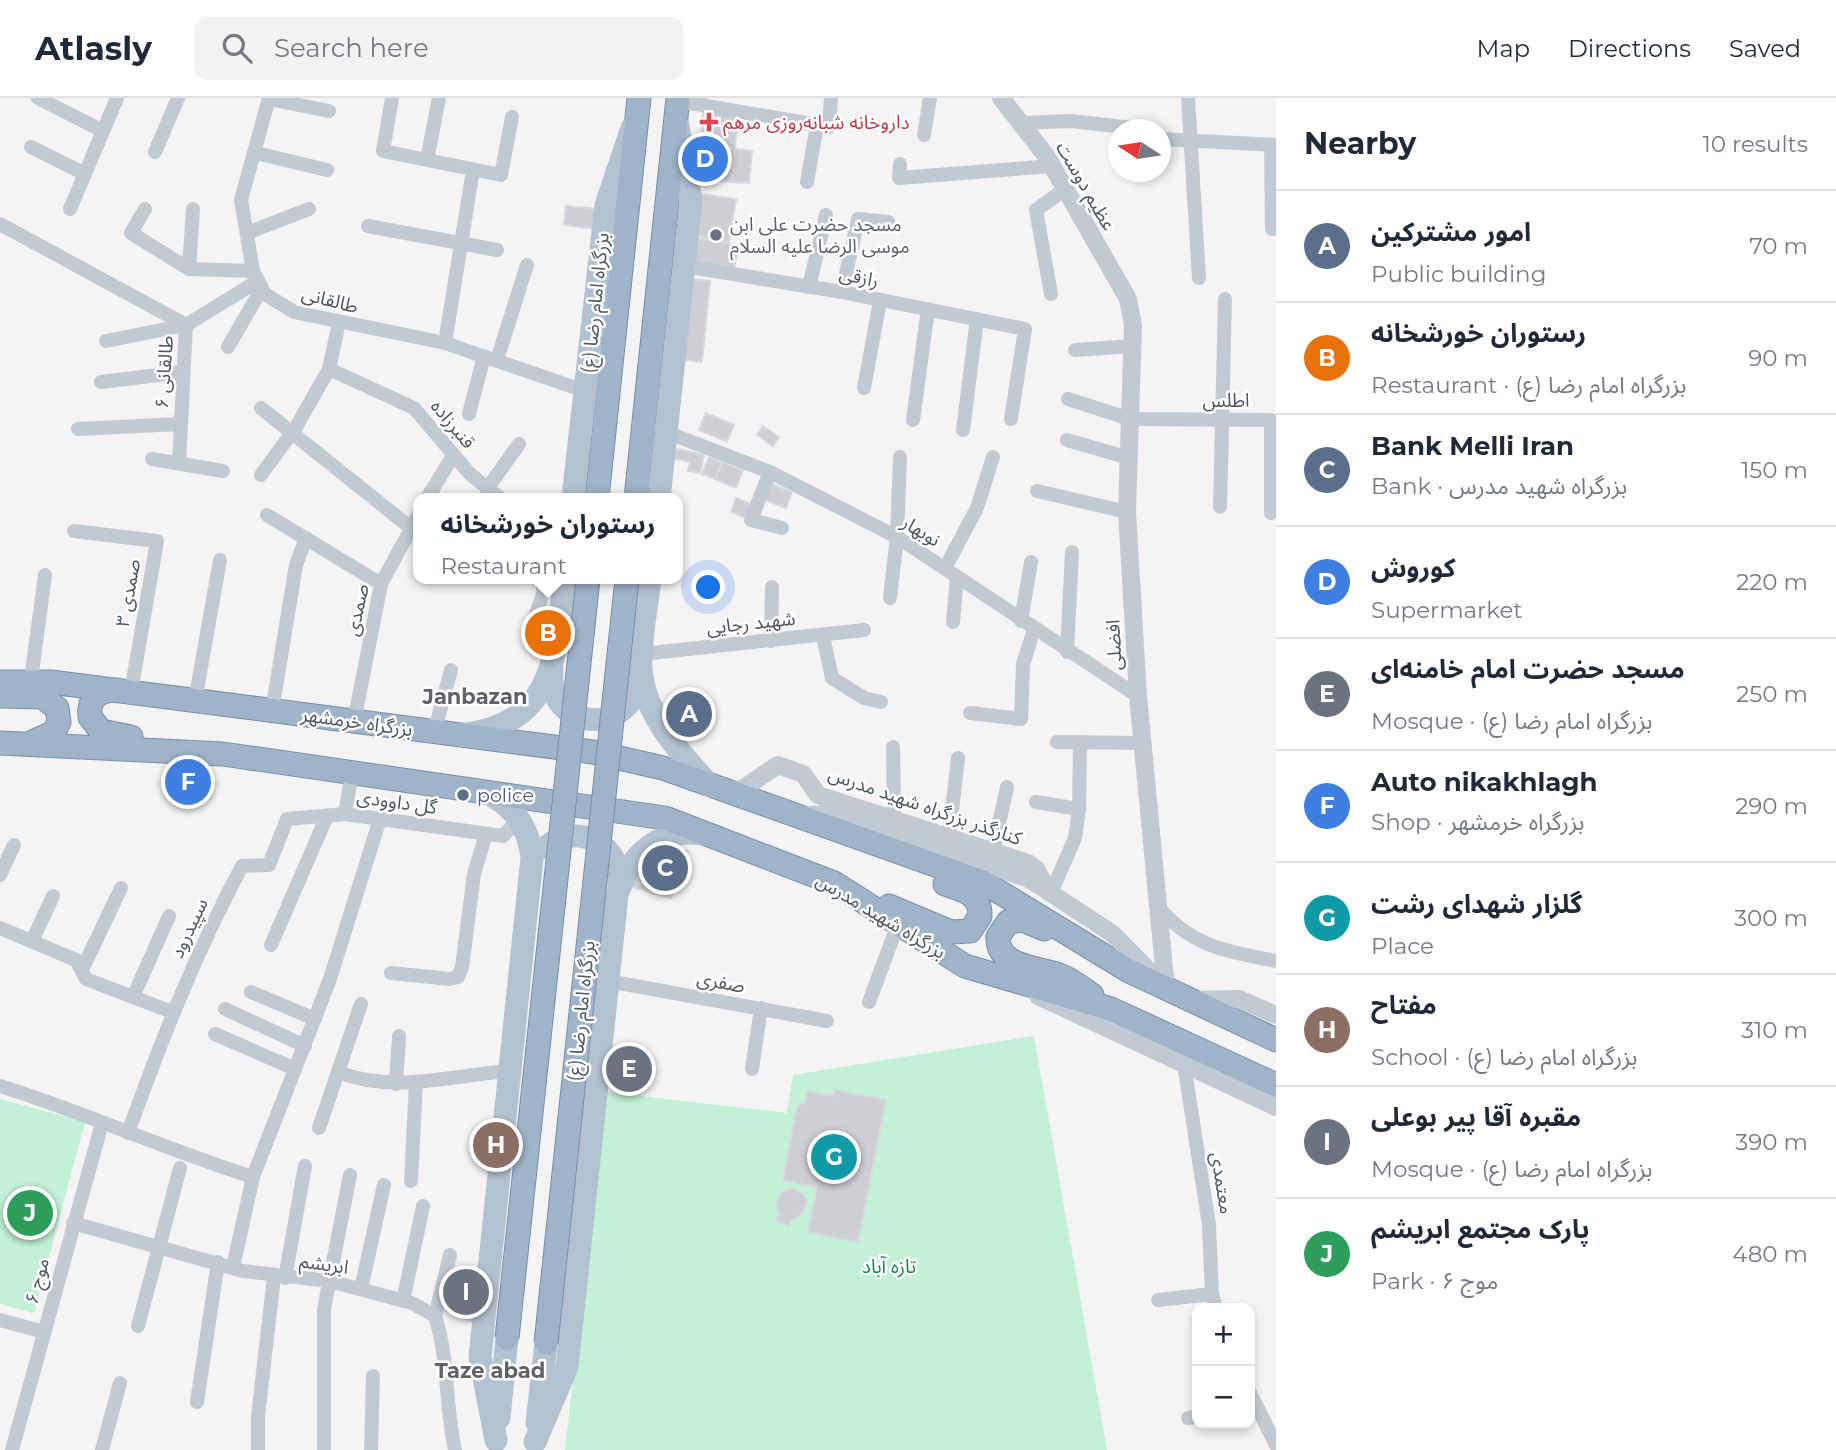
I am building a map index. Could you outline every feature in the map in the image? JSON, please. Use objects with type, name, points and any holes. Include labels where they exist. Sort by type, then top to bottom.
[{"type":"highway","name":"بزرگراه امام رضا (ع)","points":[[598,493],[638,105]]},
{"type":"highway","points":[[637,493],[678,105]]},
{"type":"highway","name":"بزرگراه امام رضا (ع)","points":[[507,1338],[587,584]]},
{"type":"highway","name":"بزرگراه امام رضا (ع)","points":[[546,1343],[626,584]]},
{"type":"highway","name":"بزرگراه خرمشهر","points":[[0,682],[31,680],[124,691],[617,756],[717,788]]},
{"type":"highway","points":[[124,691],[101,692],[91,702],[90,717],[101,731],[243,757]]},
{"type":"highway","points":[[0,696],[42,697],[57,708],[59,719],[54,732],[40,741],[23,744]]},
{"type":"highway","points":[[0,743],[176,750],[473,789]]},
{"type":"highway","points":[[717,788],[988,884],[1166,989],[1276,1040]]},
{"type":"highway","name":"بزرگراه شهید مدرس","points":[[473,789],[654,815],[720,838],[825,878],[962,965],[1116,1011],[1276,1085]]},
{"type":"highway","points":[[825,878],[955,933],[970,931],[979,919],[979,905],[970,894],[862,855],[831,829]]},
{"type":"highway","points":[[1096,950],[1023,920],[1008,922],[998,937],[999,948],[1008,960],[1065,978],[1116,1011]]},
{"type":"main road","name":"بزرگراه امام رضا (ع)","points":[[574,493],[606,205],[638,105]]},
{"type":"main road","points":[[660,493],[691,201],[678,105]]},
{"type":"main road","points":[[564,584],[552,684],[559,701],[573,714],[593,720],[611,718],[629,705],[638,690],[650,584]]},
{"type":"main road","points":[[642,659],[646,691],[663,729],[717,788]]},
{"type":"main road","points":[[443,734],[498,725],[522,713],[537,699],[554,662]]},
{"type":"main road","points":[[473,789],[499,799],[519,819],[530,841],[531,878]]},
{"type":"main road","points":[[618,892],[634,859],[655,841],[689,832],[720,838]]},
{"type":"main road","points":[[531,878],[536,859],[548,845],[564,837],[582,836],[599,842],[612,855],[619,872],[618,892]]},
{"type":"main road","name":"بزرگراه امام رضا (ع)","points":[[496,1445],[480,1357],[531,878]]},
{"type":"main road","name":"بزرگراه امام رضا (ع)","points":[[535,1446],[564,1379],[568,1360],[618,892]]},
{"type":"main road","points":[[1180,1041],[1184,1064]]},
{"type":"main road","name":"بزرگراه امام رضا (ع)","points":[[496,1445],[507,1338]]},
{"type":"main road","name":"بزرگراه امام رضا (ع)","points":[[535,1446],[546,1343]]},
{"type":"street","points":[[38,98],[103,131]]},
{"type":"street","points":[[70,209],[117,98]]},
{"type":"street","points":[[155,152],[178,98]]},
{"type":"street","points":[[228,347],[258,280],[241,200],[269,98],[329,111]]},
{"type":"street","points":[[393,98],[383,151],[501,176],[512,117]]},
{"type":"street","points":[[427,160],[439,98]]},
{"type":"street","points":[[678,105],[829,127],[831,98]]},
{"type":"street","points":[[924,135],[930,98]]},
{"type":"street","name":"عظیم دوست","points":[[1001,98],[1052,166],[1063,190],[1128,299]]},
{"type":"street","points":[[1188,98],[1199,278]]},
{"type":"street","points":[[1021,123],[1070,121],[1108,125]]},
{"type":"street","points":[[807,182],[817,125]]},
{"type":"street","points":[[1171,140],[1273,145],[1270,198],[1272,229],[1276,229]]},
{"type":"street","points":[[31,147],[85,174]]},
{"type":"street","points":[[256,153],[327,170]]},
{"type":"street","points":[[900,164],[899,178],[1052,166]]},
{"type":"street","points":[[446,343],[473,170]]},
{"type":"street","points":[[1051,294],[1036,211],[1063,190]]},
{"type":"street","points":[[145,209],[131,233],[189,269],[258,280]]},
{"type":"street","points":[[189,269],[193,209]]},
{"type":"street","points":[[247,233],[309,209]]},
{"type":"street","points":[[809,287],[826,215]]},
{"type":"street","points":[[842,292],[858,219],[888,222]]},
{"type":"street","points":[[0,224],[187,325]]},
{"type":"street","points":[[368,226],[497,250]]},
{"type":"street","points":[[468,414],[527,265]]},
{"type":"street","name":"رازقی","points":[[684,266],[842,292],[1025,329],[1011,419]]},
{"type":"street","name":"طالقانی","points":[[258,280],[265,294],[294,312],[446,343],[585,391]]},
{"type":"street","name":"طالقانی ۶","points":[[178,463],[187,325],[258,280]]},
{"type":"street","name":"افضلی","points":[[1128,299],[1133,325],[1127,512],[1138,696],[1166,989]]},
{"type":"street","points":[[1220,507],[1225,299]]},
{"type":"street","points":[[864,388],[880,301]]},
{"type":"street","points":[[913,420],[928,309]]},
{"type":"street","points":[[963,430],[977,319]]},
{"type":"street","points":[[261,475],[292,432],[330,369],[339,323]]},
{"type":"street","points":[[106,341],[187,325]]},
{"type":"street","points":[[1075,350],[1132,346]]},
{"type":"street","name":"قنبرزاده","points":[[330,369],[414,408],[453,456],[493,493]]},
{"type":"street","points":[[101,382],[183,372]]},
{"type":"street","name":"اطلس","points":[[1068,399],[1130,419],[1271,420],[1271,513]]},
{"type":"street","points":[[261,408],[411,528]]},
{"type":"street","points":[[78,429],[180,424]]},
{"type":"street","name":"نوبهار","points":[[666,432],[770,472],[897,537],[1066,652],[1138,696]]},
{"type":"street","points":[[1067,440],[1129,458]]},
{"type":"street","points":[[487,489],[519,444]]},
{"type":"street","points":[[430,493],[453,456]]},
{"type":"street","points":[[890,598],[897,537],[900,457]]},
{"type":"street","points":[[953,622],[951,572],[977,508],[993,457]]},
{"type":"street","points":[[152,459],[223,471]]},
{"type":"street","points":[[770,472],[751,520],[782,528]]},
{"type":"street","points":[[1037,491],[1127,512]]},
{"type":"street","points":[[267,515],[381,584]]},
{"type":"street","name":"صمدی","points":[[354,722],[381,584],[413,524]]},
{"type":"street","name":"صمدی ۳","points":[[74,531],[157,541],[124,691]]},
{"type":"street","points":[[272,711],[296,565],[306,538]]},
{"type":"street","points":[[1066,652],[1072,552]]},
{"type":"street","points":[[195,701],[220,560]]},
{"type":"street","points":[[1021,621],[1031,562]]},
{"type":"street","points":[[31,680],[45,575]]},
{"type":"street","points":[[531,628],[543,594],[544,584]]},
{"type":"street","points":[[771,641],[772,587]]},
{"type":"street","name":"شهید رجایی","points":[[642,659],[863,630]]},
{"type":"street","points":[[970,713],[1021,719],[1023,664],[1034,630]]},
{"type":"street","points":[[823,636],[832,678],[864,698],[881,702]]},
{"type":"street","points":[[443,734],[451,670]]},
{"type":"street","points":[[1057,742],[1143,743]]},
{"type":"street","points":[[797,817],[826,814],[1027,878],[1051,893],[1075,838],[1079,809],[1080,742]]},
{"type":"street","points":[[893,747],[894,819]]},
{"type":"street","points":[[948,837],[958,758]]},
{"type":"street","name":"کنارگذر بزرگراه شهید مدرس","points":[[717,788],[741,790],[778,765],[803,774],[818,794],[1032,865],[1051,893],[1111,932],[1166,989]]},
{"type":"street","name":"گل داوودی","points":[[352,772],[345,814],[503,836],[519,819]]},
{"type":"street","points":[[993,852],[1007,787]]},
{"type":"street","points":[[1036,802],[1079,809]]},
{"type":"street","name":"سپیدرود","points":[[128,1133],[172,1012],[213,919],[242,866],[269,865],[287,820],[345,814]]},
{"type":"street","points":[[271,945],[327,816]]},
{"type":"street","points":[[233,1267],[253,1177],[315,1019],[380,819]]},
{"type":"street","points":[[391,973],[450,979],[458,977],[474,874],[486,834]]},
{"type":"street","points":[[0,875],[14,845]]},
{"type":"street","points":[[82,971],[121,888]]},
{"type":"street","points":[[32,942],[53,896]]},
{"type":"street","points":[[133,997],[169,916]]},
{"type":"street","points":[[1111,932],[1135,945],[1146,947],[1156,941],[1159,916],[1193,939],[1212,947],[1276,961]]},
{"type":"street","points":[[869,1002],[898,924]]},
{"type":"street","points":[[0,928],[76,960],[86,979],[172,1012]]},
{"type":"street","points":[[988,972],[1276,1107]]},
{"type":"street","name":"صفری","points":[[608,981],[827,1021]]},
{"type":"street","points":[[251,992],[315,1019]]},
{"type":"street","points":[[1191,1000],[1235,999],[1276,1015]]},
{"type":"street","points":[[319,1128],[361,1004]]},
{"type":"street","points":[[225,1009],[305,1046]]},
{"type":"street","points":[[752,1069],[761,1009]]},
{"type":"street","points":[[215,1034],[295,1069]]},
{"type":"street","points":[[396,1084],[399,1035]]},
{"type":"street","name":"معتمدی","points":[[1184,1064],[1209,1225],[1214,1301]]},
{"type":"street","points":[[338,1072],[358,1080],[396,1084],[510,1071]]},
{"type":"street","points":[[411,1181],[416,1082]]},
{"type":"street","points":[[0,1086],[253,1177]]},
{"type":"street","name":"موج ۶","points":[[12,1450],[102,1124]]},
{"type":"street","points":[[258,1450],[258,1416],[279,1277],[305,1166]]},
{"type":"street","points":[[138,1326],[180,1168]]},
{"type":"street","points":[[324,1450],[322,1356],[329,1281],[350,1175]]},
{"type":"street","points":[[361,1289],[384,1185]]},
{"type":"street","points":[[403,1301],[423,1206]]},
{"type":"street","name":"ابریشم","points":[[73,1223],[233,1267],[279,1277],[329,1281],[361,1289],[403,1301],[435,1316]]},
{"type":"street","points":[[450,1255],[435,1316],[440,1331],[449,1425],[455,1450]]},
{"type":"street","points":[[197,1402],[218,1262]]},
{"type":"street","points":[[1158,1300],[1214,1301]]},
{"type":"street","points":[[0,1320],[44,1332]]},
{"type":"street","points":[[371,1450],[373,1376]]},
{"type":"street","points":[[102,1450],[120,1383]]},
{"type":"street","points":[[1255,1410],[1276,1446]]},
{"type":"green space","name":"تازه آباد","points":[[1034,1036],[1107,1450],[565,1450],[605,1092],[787,1113],[793,1075]]},
{"type":"green space","points":[[0,1099],[85,1122],[34,1313],[0,1304]]},
{"type":"building","points":[[703,112],[738,115],[735,149],[700,146]]},
{"type":"building","points":[[700,146],[735,149],[732,182],[697,179]]},
{"type":"building","points":[[735,149],[752,151],[749,183],[732,182]]},
{"type":"building","points":[[696,193],[736,199],[729,241],[692,235]]},
{"type":"building","points":[[566,206],[598,209],[595,229],[564,225]]},
{"type":"building","points":[[697,238],[738,245],[734,271],[692,264]]},
{"type":"building","points":[[693,279],[710,281],[702,362],[678,359]]},
{"type":"building","points":[[706,413],[734,425],[727,442],[699,430]]},
{"type":"building","points":[[763,426],[779,437],[773,446],[757,435]]},
{"type":"building","points":[[669,447],[704,455],[700,473],[688,471],[690,462],[668,457]]},
{"type":"building","points":[[709,457],[722,462],[715,479],[702,474]]},
{"type":"building","points":[[722,462],[743,470],[736,488],[715,479]]},
{"type":"building","points":[[771,484],[792,492],[786,508],[765,500]]},
{"type":"building","points":[[736,498],[753,505],[748,519],[731,512]]},
{"type":"building","points":[[684,703],[699,707],[695,727],[677,721]]},
{"type":"building","points":[[671,846],[688,851],[671,898],[628,886]]},
{"type":"building","points":[[835,1090],[886,1100],[858,1242],[808,1232],[817,1187],[783,1180],[797,1106],[805,1102],[807,1091],[834,1096]]},
{"type":"building","points":[[791,1188],[803,1194],[807,1203],[801,1215],[792,1219],[789,1226],[776,1221],[780,1214],[776,1204],[782,1192]]},
{"type":"building","points":[[453,1267],[485,1273],[478,1325],[446,1310]]},
{"type":"place","name":"داروخانه شبانه‌روزی مرهم","points":[[709,122]]},
{"type":"place","name":"کوروش","points":[[705,159]]},
{"type":"place","name":"مسجد حضرت علی ابن موسی الرضا علیه السلام","points":[[716,235]]},
{"type":"place","name":"رستوران خورشخانه","points":[[548,633]]},
{"type":"place","name":"امور مشترکین","points":[[689,714]]},
{"type":"place","name":"Auto nikakhlagh","points":[[188,782]]},
{"type":"place","name":"police","points":[[463,795]]},
{"type":"place","name":"Bank Melli Iran","points":[[665,868]]},
{"type":"place","name":"مسجد حضرت امام خامنه‌ای","points":[[629,1069]]},
{"type":"place","name":"مفتاح","points":[[496,1145]]},
{"type":"place","name":"گلزار شهدای رشت","points":[[834,1157]]},
{"type":"place","name":"پارک مجتمع ابریشم","points":[[30,1213]]},
{"type":"place","name":"مقبره آقا پیر بوعلی","points":[[466,1292]]},
{"type":"district","name":"Janbazan","points":[[475,696]]},
{"type":"district","name":"Taze abad","points":[[490,1370]]}]
